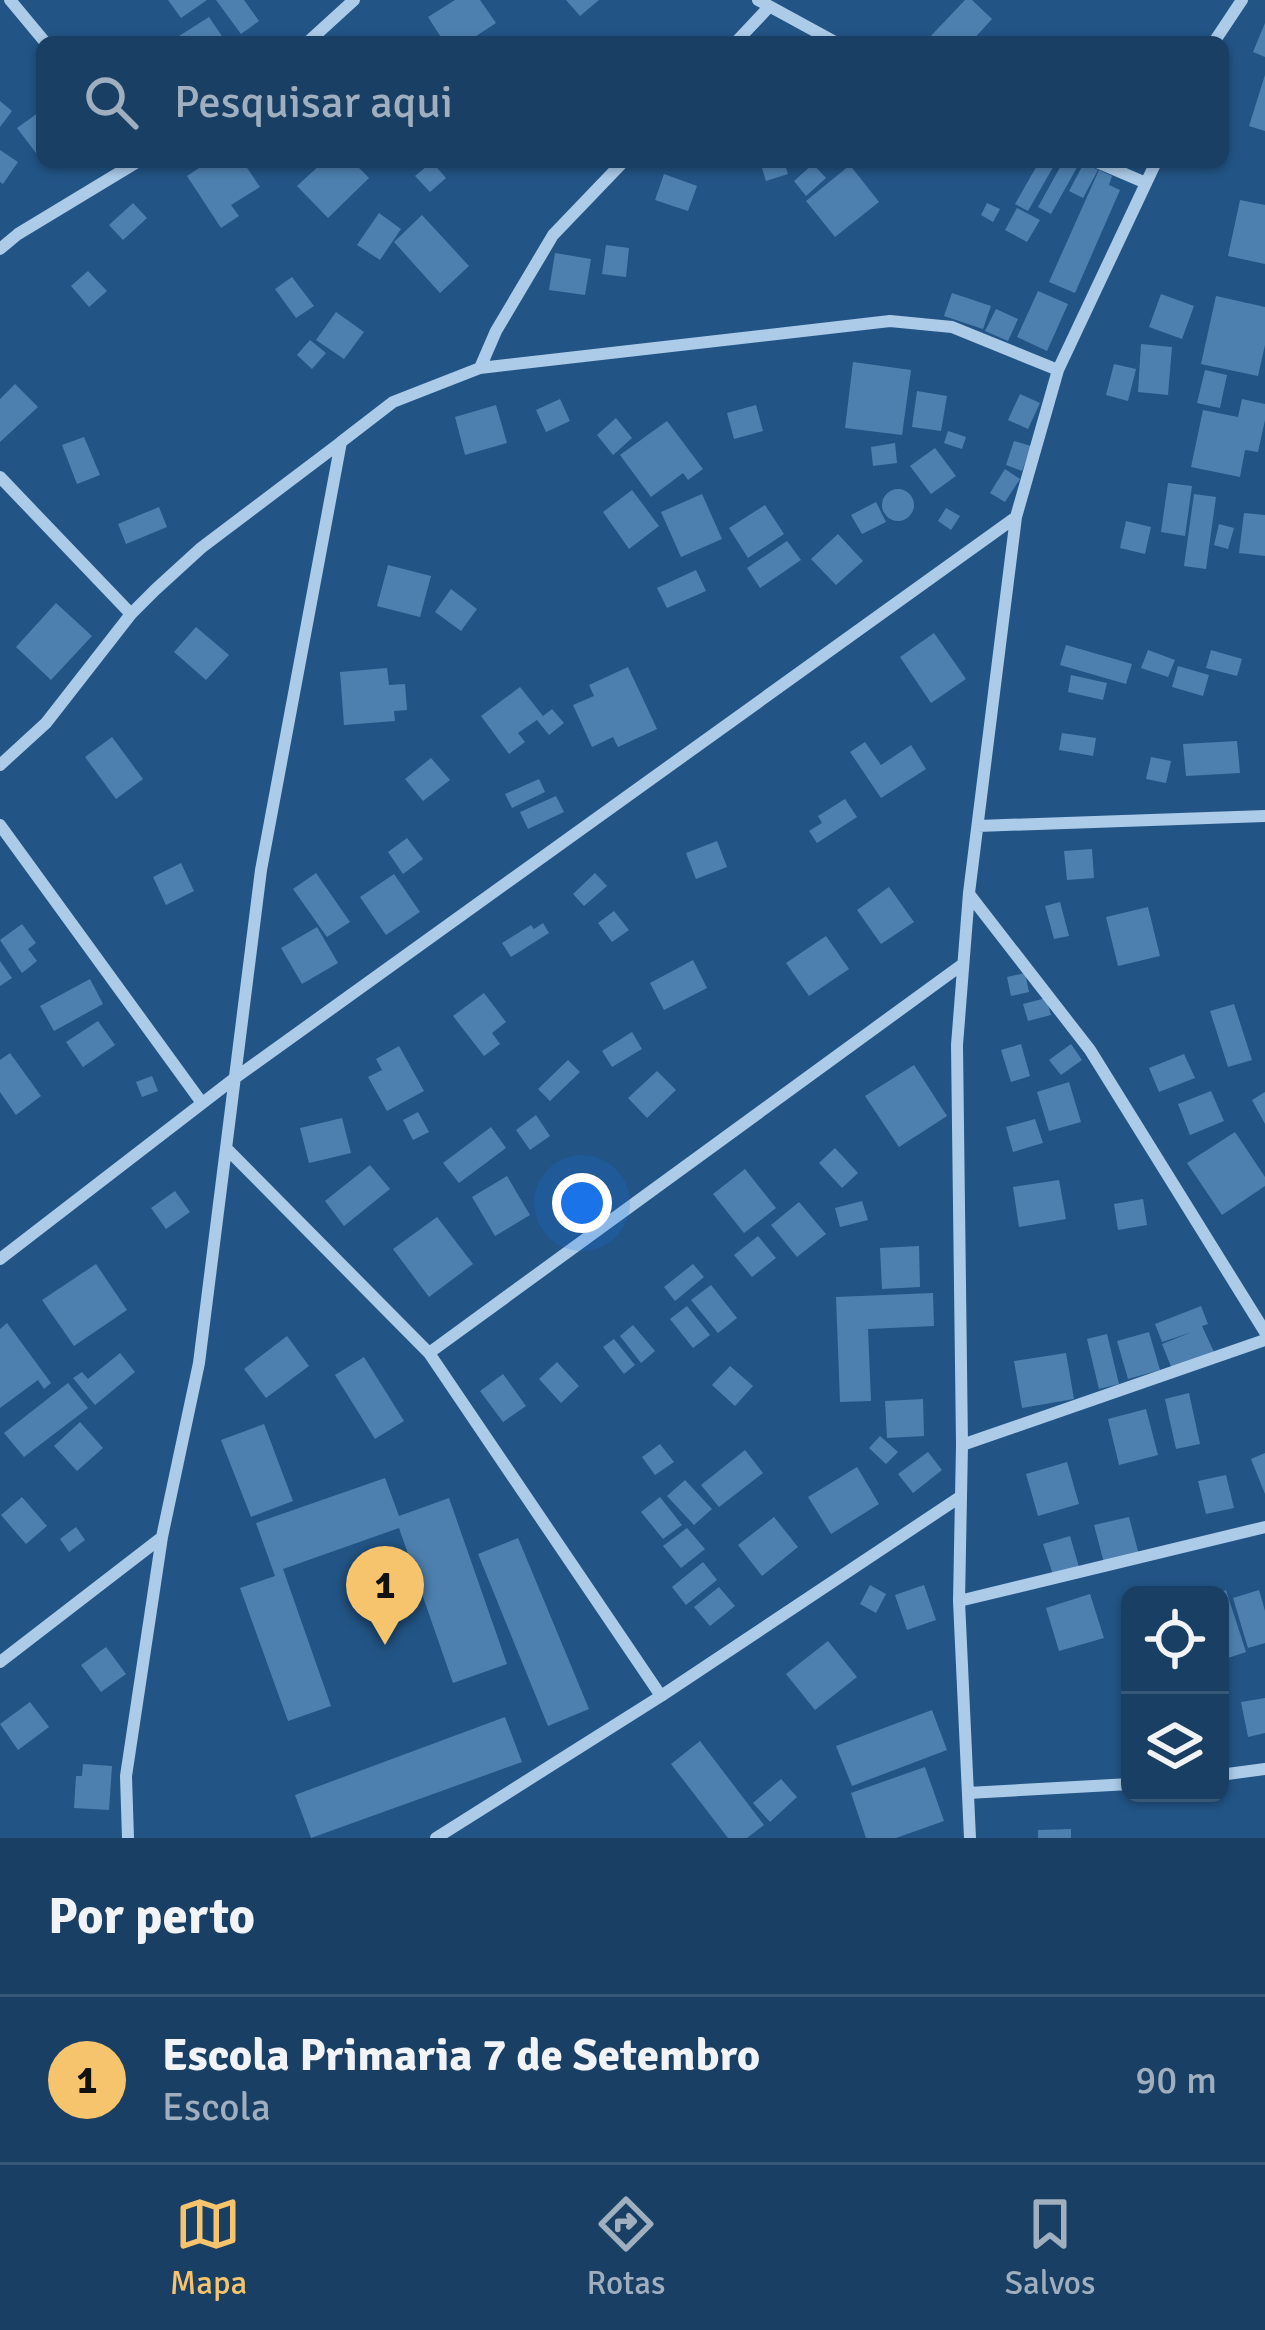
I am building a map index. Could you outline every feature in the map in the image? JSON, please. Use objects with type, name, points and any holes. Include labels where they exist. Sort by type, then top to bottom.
[{"type":"street","points":[[10,0],[40,36]]},
{"type":"street","points":[[315,36],[354,0]]},
{"type":"street","points":[[1218,36],[1242,0]]},
{"type":"street","points":[[740,36],[763,4],[824,36]]},
{"type":"street","points":[[0,249],[18,233],[127,168]]},
{"type":"street","points":[[480,368],[496,331],[553,236],[616,168]]},
{"type":"street","points":[[1111,168],[1146,183]]},
{"type":"street","points":[[970,1838],[959,1601],[957,1045],[969,893],[1016,517],[1058,370],[1153,168]]},
{"type":"street","points":[[0,766],[46,723],[131,614],[201,548],[394,402],[480,368],[921,321],[952,327],[1058,370]]},
{"type":"street","points":[[128,1838],[126,1776],[162,1538],[199,1363],[261,870],[341,442]]},
{"type":"street","points":[[0,477],[131,614]]},
{"type":"street","points":[[0,1259],[235,1078],[1016,517]]},
{"type":"street","points":[[978,826],[1265,816]]},
{"type":"street","points":[[0,824],[202,1103]]},
{"type":"street","points":[[962,1445],[1265,1336],[1090,1050],[969,893]]},
{"type":"street","points":[[429,1353],[963,964]]},
{"type":"street","points":[[227,1149],[429,1353],[661,1696]]},
{"type":"street","points":[[436,1838],[661,1696],[960,1497]]},
{"type":"street","points":[[959,1601],[1265,1527]]},
{"type":"street","points":[[0,1662],[162,1538]]},
{"type":"street","points":[[1229,1774],[1265,1769]]},
{"type":"street","points":[[968,1793],[1121,1784]]},
{"type":"building","points":[[168,0],[207,0],[181,18]]},
{"type":"building","points":[[216,0],[244,0],[259,21],[241,34]]},
{"type":"building","points":[[455,0],[480,0],[496,23],[476,36],[440,36],[428,17]]},
{"type":"building","points":[[566,0],[599,0],[580,16]]},
{"type":"building","points":[[965,0],[972,0],[992,19],[976,36],[931,36]]},
{"type":"building","points":[[209,17],[222,36],[179,36]]},
{"type":"building","points":[[1265,23],[1265,57],[1253,52]]},
{"type":"building","points":[[1265,75],[1265,131],[1249,126]]},
{"type":"building","points":[[0,101],[12,111],[0,127]]},
{"type":"building","points":[[36,114],[36,153],[17,128]]},
{"type":"building","points":[[0,150],[18,162],[3,184],[0,182]]},
{"type":"building","points":[[199,168],[247,168],[260,187],[231,205],[239,216],[221,228],[187,176]]},
{"type":"building","points":[[316,168],[359,168],[369,178],[328,218],[297,186]]},
{"type":"building","points":[[425,168],[437,168],[446,178],[430,192],[415,176]]},
{"type":"building","points":[[762,168],[786,168],[788,174],[766,181]]},
{"type":"building","points":[[809,168],[817,168],[826,178],[806,196],[794,181]]},
{"type":"building","points":[[852,168],[879,202],[835,237],[806,201]]},
{"type":"building","points":[[1036,168],[1053,168],[1028,211],[1015,204]]},
{"type":"building","points":[[1060,168],[1077,168],[1051,214],[1038,207]]},
{"type":"building","points":[[1081,168],[1098,170],[1083,198],[1069,191]]},
{"type":"building","points":[[1099,170],[1112,176],[1109,185],[1120,190],[1075,293],[1049,282]]},
{"type":"building","points":[[664,174],[697,186],[688,211],[655,200]]},
{"type":"building","points":[[1240,200],[1265,205],[1265,264],[1228,256]]},
{"type":"building","points":[[133,203],[147,218],[123,240],[109,225]]},
{"type":"building","points":[[987,203],[1000,209],[993,222],[981,215]]},
{"type":"building","points":[[1017,208],[1040,220],[1027,242],[1005,230]]},
{"type":"building","points":[[379,213],[401,229],[380,260],[357,245]]},
{"type":"building","points":[[422,215],[469,266],[440,293],[394,242]]},
{"type":"building","points":[[606,245],[629,248],[626,277],[602,274]]},
{"type":"building","points":[[555,253],[591,259],[585,295],[549,290]]},
{"type":"building","points":[[88,271],[107,291],[89,307],[71,286]]},
{"type":"building","points":[[292,277],[314,306],[296,318],[275,289]]},
{"type":"building","points":[[1038,291],[1068,304],[1047,351],[1017,337]]},
{"type":"building","points":[[952,293],[991,306],[983,329],[944,316]]},
{"type":"building","points":[[1161,294],[1194,306],[1182,339],[1149,327]]},
{"type":"building","points":[[1216,296],[1265,307],[1265,345],[1258,376],[1201,364]]},
{"type":"building","points":[[996,309],[1018,319],[1008,341],[985,331]]},
{"type":"building","points":[[336,312],[364,332],[344,359],[316,340]]},
{"type":"building","points":[[310,340],[326,353],[312,369],[297,355]]},
{"type":"building","points":[[1141,344],[1172,347],[1168,395],[1138,392]]},
{"type":"building","points":[[853,362],[911,370],[902,435],[845,428]]},
{"type":"building","points":[[1114,364],[1136,369],[1128,401],[1106,395]]},
{"type":"building","points":[[1205,370],[1227,375],[1220,408],[1197,403]]},
{"type":"building","points":[[15,384],[38,407],[0,442],[0,399]]},
{"type":"building","points":[[917,391],[947,396],[941,431],[912,427]]},
{"type":"building","points":[[1020,394],[1040,403],[1028,429],[1008,420]]},
{"type":"building","points":[[560,399],[570,421],[546,432],[536,410]]},
{"type":"building","points":[[1242,399],[1265,404],[1265,420],[1258,452],[1245,450],[1240,477],[1191,467],[1203,410],[1238,417]]},
{"type":"building","points":[[496,405],[507,443],[465,455],[455,417]]},
{"type":"building","points":[[756,405],[763,431],[734,439],[727,413]]},
{"type":"building","points":[[616,418],[632,438],[613,455],[597,435]]},
{"type":"building","points":[[667,421],[703,469],[688,480],[683,473],[651,497],[620,455]]},
{"type":"building","points":[[948,431],[966,437],[962,449],[944,443]]},
{"type":"building","points":[[84,437],[100,475],[77,484],[62,445]]},
{"type":"building","points":[[1014,441],[1031,446],[1022,471],[1006,465]]},
{"type":"building","points":[[895,443],[897,463],[873,466],[871,447]]},
{"type":"building","points":[[935,448],[956,476],[931,494],[910,466]]},
{"type":"building","points":[[1005,469],[1020,479],[1005,502],[990,493]]},
{"type":"building","points":[[1168,483],[1192,486],[1185,536],[1161,532]]},
{"type":"building","points":[[898,489],[909,494],[914,505],[909,516],[898,521],[887,516],[882,505],[887,494]]},
{"type":"building","points":[[632,490],[659,526],[629,549],[603,512]]},
{"type":"building","points":[[702,494],[722,539],[681,557],[661,512]]},
{"type":"building","points":[[1194,494],[1216,497],[1206,569],[1184,566]]},
{"type":"building","points":[[876,502],[886,522],[862,534],[851,515]]},
{"type":"building","points":[[765,505],[784,534],[748,558],[729,528]]},
{"type":"building","points":[[159,507],[167,527],[126,544],[118,524]]},
{"type":"building","points":[[946,508],[960,516],[951,530],[938,521]]},
{"type":"building","points":[[1244,513],[1265,515],[1265,556],[1239,553]]},
{"type":"building","points":[[1126,521],[1151,527],[1145,554],[1120,548]]},
{"type":"building","points":[[1219,524],[1234,528],[1228,549],[1214,545]]},
{"type":"building","points":[[838,534],[863,561],[836,585],[811,559]]},
{"type":"building","points":[[787,541],[801,560],[760,588],[747,568]]},
{"type":"building","points":[[388,565],[431,576],[420,617],[377,606]]},
{"type":"building","points":[[696,570],[706,591],[667,608],[657,588]]},
{"type":"building","points":[[451,589],[477,609],[461,631],[435,612]]},
{"type":"building","points":[[56,603],[92,636],[51,680],[16,647]]},
{"type":"building","points":[[196,627],[229,655],[206,680],[174,652]]},
{"type":"building","points":[[934,633],[966,679],[931,703],[900,657]]},
{"type":"building","points":[[1066,645],[1132,664],[1126,684],[1060,665]]},
{"type":"building","points":[[1148,650],[1175,660],[1168,677],[1141,668]]},
{"type":"building","points":[[1211,650],[1242,659],[1237,676],[1206,668]]},
{"type":"building","points":[[1178,666],[1209,675],[1203,696],[1172,687]]},
{"type":"building","points":[[628,667],[657,729],[618,747],[613,737],[592,747],[573,705],[594,696],[589,685]]},
{"type":"building","points":[[387,668],[389,685],[405,684],[407,710],[394,711],[395,721],[344,725],[340,672]]},
{"type":"building","points":[[1071,675],[1107,683],[1103,700],[1068,692]]},
{"type":"building","points":[[520,687],[543,716],[552,709],[564,723],[549,735],[537,720],[518,733],[525,742],[509,754],[481,716]]},
{"type":"building","points":[[1062,733],[1096,738],[1093,756],[1059,750]]},
{"type":"building","points":[[112,737],[143,779],[116,799],[85,757]]},
{"type":"building","points":[[1237,741],[1240,773],[1186,776],[1183,744]]},
{"type":"building","points":[[865,742],[881,765],[911,745],[926,769],[881,798],[850,752]]},
{"type":"building","points":[[1151,757],[1171,761],[1166,783],[1146,779]]},
{"type":"building","points":[[431,758],[450,780],[423,801],[405,779]]},
{"type":"building","points":[[539,779],[545,792],[512,808],[505,794]]},
{"type":"building","points":[[556,796],[564,812],[528,829],[520,812]]},
{"type":"building","points":[[845,799],[857,817],[817,843],[809,831],[822,823],[818,816]]},
{"type":"building","points":[[407,838],[423,859],[403,874],[388,852]]},
{"type":"building","points":[[717,841],[727,867],[696,879],[686,853]]},
{"type":"building","points":[[1092,849],[1094,878],[1067,880],[1064,851]]},
{"type":"building","points":[[181,863],[194,891],[166,905],[153,877]]},
{"type":"building","points":[[316,873],[350,922],[327,937],[293,889]]},
{"type":"building","points":[[595,873],[607,886],[584,906],[573,894]]},
{"type":"building","points":[[394,874],[420,912],[386,935],[360,897]]},
{"type":"building","points":[[889,887],[914,922],[881,944],[857,910]]},
{"type":"building","points":[[1060,902],[1069,936],[1054,939],[1045,906]]},
{"type":"building","points":[[1148,907],[1160,956],[1118,966],[1106,917]]},
{"type":"building","points":[[614,911],[629,930],[612,942],[598,923]]},
{"type":"building","points":[[543,923],[549,933],[511,957],[502,943]]},
{"type":"building","points":[[22,924],[36,943],[28,949],[37,961],[22,973],[0,940]]},
{"type":"building","points":[[317,927],[338,963],[302,984],[281,948]]},
{"type":"building","points":[[826,936],[849,969],[809,996],[786,963]]},
{"type":"building","points":[[693,960],[707,988],[664,1010],[650,983]]},
{"type":"building","points":[[0,961],[12,978],[0,986]]},
{"type":"building","points":[[1025,973],[1029,992],[1011,996],[1007,977]]},
{"type":"building","points":[[90,979],[103,1004],[54,1031],[40,1006]]},
{"type":"building","points":[[484,993],[506,1022],[492,1033],[500,1044],[484,1056],[453,1016]]},
{"type":"building","points":[[1046,998],[1051,1015],[1028,1021],[1023,1004]]},
{"type":"building","points":[[1234,1004],[1252,1060],[1228,1067],[1210,1011]]},
{"type":"building","points":[[98,1021],[115,1045],[83,1067],[66,1042]]},
{"type":"building","points":[[632,1032],[642,1049],[612,1067],[602,1051]]},
{"type":"building","points":[[1021,1044],[1030,1076],[1011,1082],[1001,1050]]},
{"type":"building","points":[[1071,1044],[1082,1060],[1061,1075],[1049,1060]]},
{"type":"building","points":[[399,1046],[424,1091],[387,1111],[368,1077],[382,1070],[376,1059]]},
{"type":"building","points":[[10,1053],[41,1096],[16,1115],[0,1092],[0,1060]]},
{"type":"building","points":[[1184,1054],[1195,1078],[1159,1092],[1149,1068]]},
{"type":"building","points":[[568,1060],[580,1072],[550,1101],[538,1089]]},
{"type":"building","points":[[914,1065],[947,1116],[899,1147],[865,1096]]},
{"type":"building","points":[[657,1071],[676,1090],[647,1118],[628,1098]]},
{"type":"building","points":[[152,1076],[158,1091],[142,1097],[136,1082]]},
{"type":"building","points":[[1069,1082],[1081,1122],[1049,1131],[1037,1092]]},
{"type":"building","points":[[1211,1091],[1224,1121],[1190,1135],[1178,1104]]},
{"type":"building","points":[[1265,1092],[1265,1124],[1252,1100]]},
{"type":"building","points":[[418,1112],[429,1132],[413,1140],[403,1120]]},
{"type":"building","points":[[536,1115],[550,1136],[530,1150],[516,1130]]},
{"type":"building","points":[[342,1118],[351,1153],[309,1163],[300,1128]]},
{"type":"building","points":[[1035,1119],[1043,1143],[1013,1152],[1006,1127]]},
{"type":"building","points":[[491,1127],[506,1148],[459,1183],[443,1163]]},
{"type":"building","points":[[1235,1132],[1265,1177],[1265,1186],[1222,1215],[1187,1163]]},
{"type":"building","points":[[835,1148],[858,1173],[842,1188],[819,1163]]},
{"type":"building","points":[[370,1165],[390,1189],[344,1226],[325,1201]]},
{"type":"building","points":[[745,1169],[776,1208],[744,1233],[713,1194]]},
{"type":"building","points":[[507,1176],[530,1215],[495,1236],[472,1197]]},
{"type":"building","points":[[1059,1180],[1066,1219],[1019,1227],[1013,1187]]},
{"type":"building","points":[[175,1191],[190,1212],[166,1229],[151,1208]]},
{"type":"building","points":[[1143,1199],[1147,1225],[1118,1230],[1114,1204]]},
{"type":"building","points":[[862,1201],[868,1220],[840,1227],[835,1208]]},
{"type":"building","points":[[799,1202],[826,1234],[797,1257],[771,1225]]},
{"type":"building","points":[[437,1217],[473,1264],[429,1297],[393,1249]]},
{"type":"building","points":[[758,1236],[776,1258],[752,1277],[734,1255]]},
{"type":"building","points":[[919,1246],[920,1287],[882,1289],[880,1248]]},
{"type":"building","points":[[96,1264],[127,1310],[74,1346],[42,1300]]},
{"type":"building","points":[[693,1264],[704,1277],[675,1301],[664,1287]]},
{"type":"building","points":[[711,1285],[737,1318],[718,1333],[691,1300]]},
{"type":"building","points":[[933,1293],[934,1326],[868,1329],[871,1401],[840,1402],[836,1297]]},
{"type":"building","points":[[687,1306],[710,1335],[693,1348],[670,1319]]},
{"type":"building","points":[[1201,1306],[1208,1324],[1202,1326],[1214,1352],[1172,1369],[1162,1344],[1192,1332],[1162,1342],[1155,1324]]},
{"type":"building","points":[[7,1323],[51,1383],[44,1389],[38,1380],[0,1408],[0,1329]]},
{"type":"building","points":[[633,1325],[655,1351],[641,1363],[620,1336]]},
{"type":"building","points":[[1149,1332],[1160,1370],[1128,1379],[1117,1341]]},
{"type":"building","points":[[1107,1334],[1119,1384],[1099,1389],[1087,1339]]},
{"type":"building","points":[[287,1336],[309,1366],[266,1398],[244,1369]]},
{"type":"building","points":[[614,1339],[635,1365],[624,1374],[603,1347]]},
{"type":"building","points":[[120,1353],[135,1372],[95,1405],[73,1378],[82,1372],[88,1379]]},
{"type":"building","points":[[1066,1353],[1074,1399],[1022,1408],[1014,1361]]},
{"type":"building","points":[[364,1357],[404,1421],[375,1439],[335,1375]]},
{"type":"building","points":[[557,1362],[579,1386],[561,1403],[539,1379]]},
{"type":"building","points":[[730,1366],[753,1386],[735,1406],[712,1385]]},
{"type":"building","points":[[503,1374],[526,1406],[503,1422],[480,1391]]},
{"type":"building","points":[[68,1383],[88,1408],[24,1457],[4,1433]]},
{"type":"building","points":[[1189,1393],[1200,1444],[1176,1449],[1165,1399]]},
{"type":"building","points":[[923,1399],[924,1436],[887,1438],[885,1401]]},
{"type":"building","points":[[1146,1409],[1158,1455],[1119,1465],[1108,1419]]},
{"type":"building","points":[[80,1422],[103,1448],[77,1471],[54,1446]]},
{"type":"building","points":[[264,1424],[293,1501],[251,1517],[221,1440]]},
{"type":"building","points":[[880,1436],[898,1452],[886,1464],[869,1448]]},
{"type":"building","points":[[660,1444],[674,1462],[655,1475],[642,1457]]},
{"type":"building","points":[[745,1450],[763,1473],[719,1507],[701,1485]]},
{"type":"building","points":[[928,1452],[942,1470],[913,1493],[898,1474]]},
{"type":"building","points":[[1265,1453],[1265,1494],[1251,1459]]},
{"type":"building","points":[[1067,1462],[1079,1504],[1038,1516],[1026,1474]]},
{"type":"building","points":[[857,1467],[879,1504],[831,1534],[808,1497]]},
{"type":"building","points":[[1226,1475],[1234,1508],[1206,1514],[1198,1481]]},
{"type":"building","points":[[385,1478],[399,1516],[449,1498],[507,1664],[453,1683],[399,1528],[283,1569],[331,1706],[288,1721],[240,1588],[275,1576],[256,1523]]},
{"type":"building","points":[[685,1480],[712,1509],[694,1525],[667,1496]]},
{"type":"building","points":[[22,1497],[47,1526],[26,1544],[1,1515]]},
{"type":"building","points":[[660,1497],[682,1525],[663,1539],[641,1512]]},
{"type":"building","points":[[774,1517],[798,1547],[762,1576],[738,1545]]},
{"type":"building","points":[[1129,1517],[1139,1555],[1104,1563],[1094,1525]]},
{"type":"building","points":[[76,1527],[85,1540],[69,1552],[60,1539]]},
{"type":"building","points":[[687,1528],[705,1549],[681,1568],[663,1546]]},
{"type":"building","points":[[1070,1536],[1079,1567],[1053,1575],[1043,1544]]},
{"type":"building","points":[[518,1538],[589,1709],[548,1726],[478,1554]]},
{"type":"building","points":[[703,1562],[717,1580],[686,1605],[672,1587]]},
{"type":"building","points":[[870,1585],[886,1594],[876,1613],[860,1604]]},
{"type":"building","points":[[924,1585],[936,1620],[907,1630],[895,1595]]},
{"type":"building","points":[[719,1587],[735,1606],[710,1626],[694,1607]]},
{"type":"building","points":[[1259,1590],[1265,1643],[1248,1648],[1233,1598]]},
{"type":"building","points":[[1090,1594],[1104,1638],[1059,1651],[1046,1608]]},
{"type":"building","points":[[1229,1599],[1246,1652],[1229,1658]]},
{"type":"building","points":[[828,1641],[857,1677],[815,1710],[786,1674]]},
{"type":"building","points":[[106,1647],[126,1674],[101,1692],[81,1665]]},
{"type":"building","points":[[1265,1698],[1265,1733],[1248,1737],[1241,1702]]},
{"type":"building","points":[[30,1702],[49,1727],[18,1750],[0,1724]]},
{"type":"building","points":[[932,1710],[947,1750],[852,1786],[836,1746]]},
{"type":"building","points":[[505,1717],[522,1762],[311,1838],[295,1795]]},
{"type":"building","points":[[700,1741],[764,1825],[747,1838],[728,1838],[671,1764]]},
{"type":"building","points":[[83,1764],[112,1766],[109,1810],[74,1808],[76,1776],[82,1776]]},
{"type":"building","points":[[925,1767],[944,1821],[896,1838],[866,1838],[851,1793]]},
{"type":"building","points":[[781,1779],[797,1797],[770,1822],[753,1803]]},
{"type":"building","points":[[1071,1829],[1071,1838],[1038,1838],[1038,1830]]},
{"type":"place","name":"Escola Primaria 7 de Setembro","points":[[385,1645]]}]
